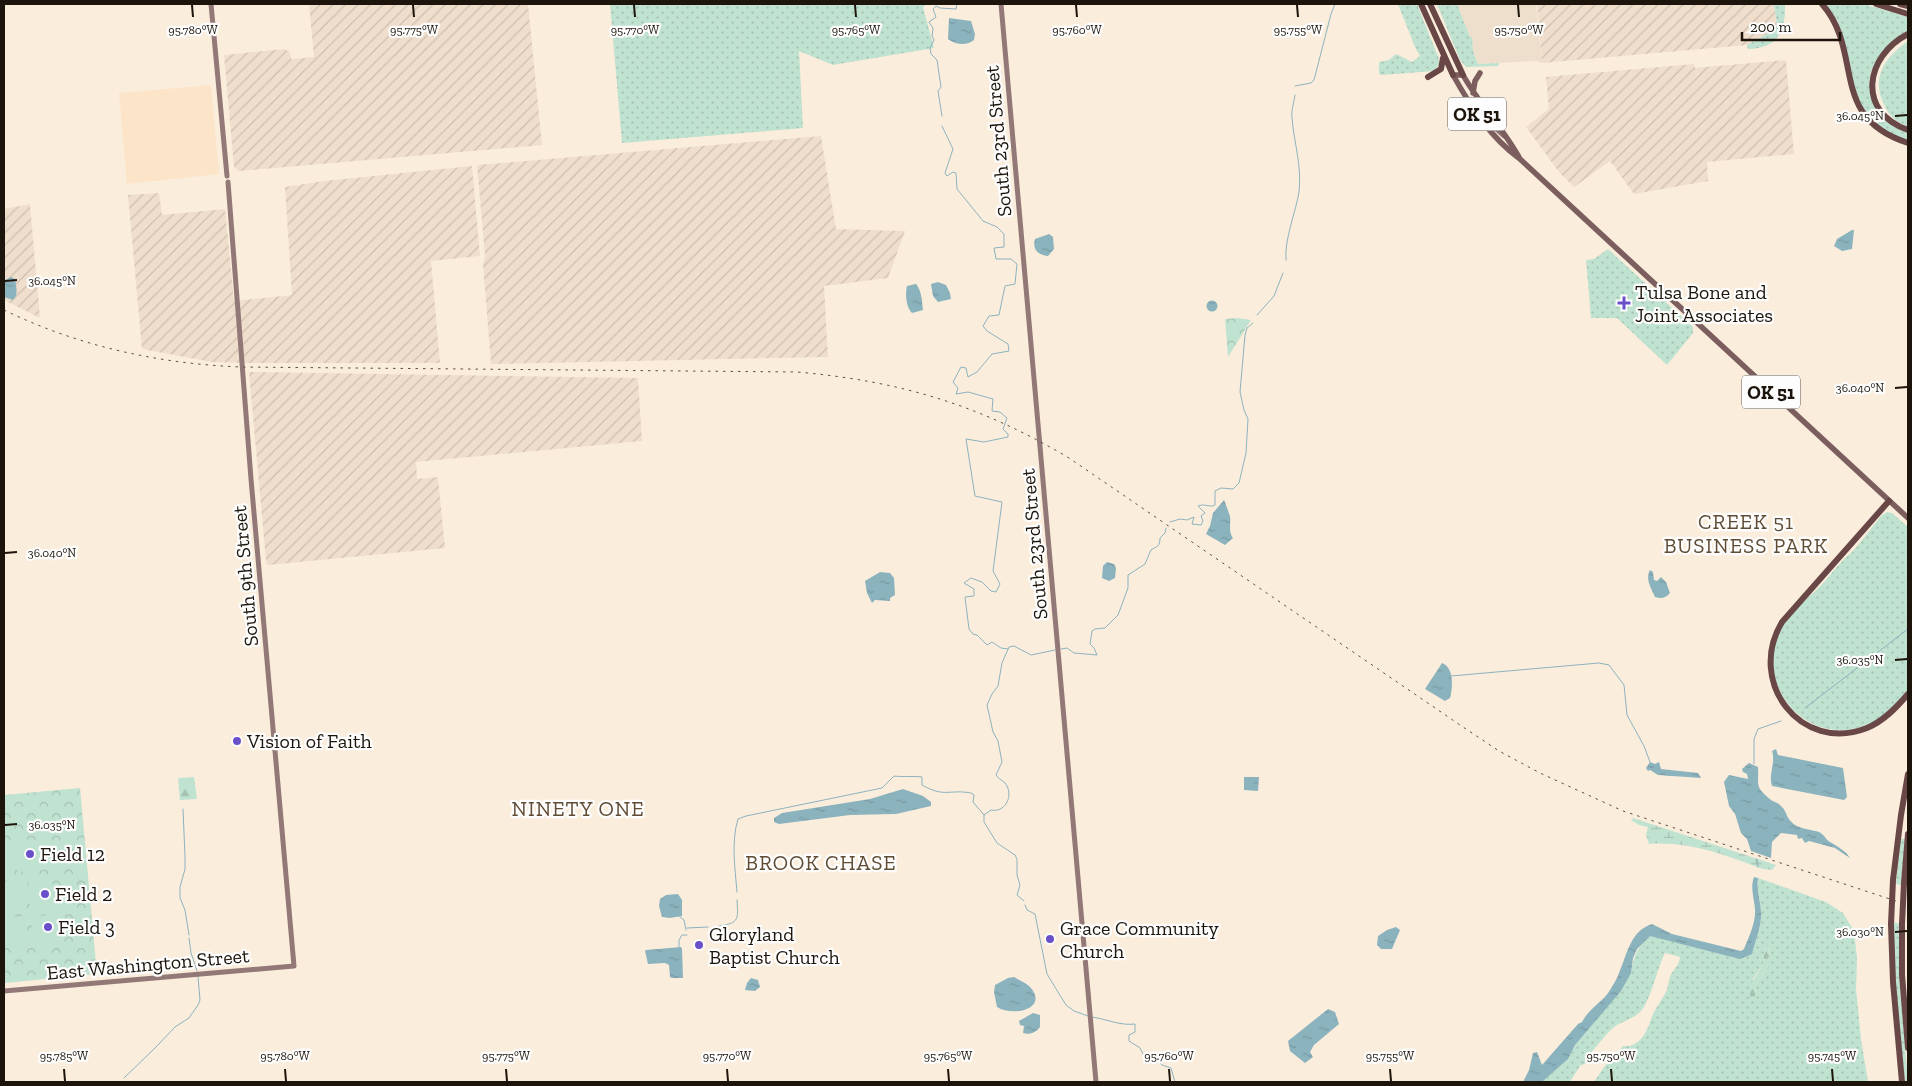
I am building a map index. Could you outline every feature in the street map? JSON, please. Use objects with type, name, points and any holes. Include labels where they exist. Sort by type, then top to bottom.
[{"type":"highway","name":"OK 51","points":[[1420,4],[1453,75]]},
{"type":"highway","name":"OK 51","points":[[1430,4],[1463,74]]},
{"type":"highway","points":[[1822,4],[1828,10],[1840,34],[1854,95],[1862,111],[1871,123],[1885,134],[1908,143]]},
{"type":"highway","points":[[1876,4],[1908,14]]},
{"type":"highway","points":[[1900,4],[1908,6]]},
{"type":"highway","points":[[1908,34],[1894,43],[1878,61],[1874,68],[1872,88],[1882,112],[1894,124],[1908,130]]},
{"type":"highway","points":[[1428,77],[1441,69],[1443,56]]},
{"type":"highway","points":[[1890,501],[1786,616],[1774,638],[1771,648],[1770,667],[1774,688],[1781,701],[1791,713],[1808,724],[1829,732],[1846,733],[1867,728],[1880,721],[1908,694]]},
{"type":"highway","points":[[1902,1082],[1893,982],[1891,924],[1897,841],[1908,774]]},
{"type":"highway","points":[[1908,838],[1902,924],[1902,975],[1908,1048]]},
{"type":"main road","name":"South 9th Street","points":[[211,4],[228,179],[251,479],[294,966]]},
{"type":"main road","name":"South 23rd Street","points":[[1001,4],[1096,1082]]},
{"type":"main road","points":[[1473,93],[1475,82],[1480,73]]},
{"type":"main road","points":[[1453,75],[1463,74]]},
{"type":"main road","name":"OK 51","points":[[1463,74],[1473,93],[1520,159]]},
{"type":"main road","name":"OK 51","points":[[1453,75],[1481,120],[1506,149],[1520,159],[1908,518]]},
{"type":"main road","points":[[1481,120],[1486,120],[1508,140]]},
{"type":"main road","name":"East Washington Street","points":[[4,992],[294,966]]},
{"type":"shaded area","points":[[309,4],[528,4],[542,145],[239,171],[234,167],[224,55],[284,49],[290,52],[291,59],[314,57]]},
{"type":"shaded area","points":[[1457,4],[1536,4],[1542,63],[1536,61],[1478,64],[1473,51],[1472,37],[1470,37]]},
{"type":"shaded area","points":[[1537,4],[1774,4],[1777,25],[1767,34],[1747,45],[1542,63]]},
{"type":"shaded area","points":[[1786,60],[1794,154],[1707,162],[1708,181],[1634,194],[1610,161],[1574,187],[1559,172],[1526,127],[1549,109],[1546,77],[1694,64],[1695,68]]},
{"type":"shaded area","points":[[211,85],[219,174],[127,184],[119,93]]},
{"type":"shaded area","points":[[821,136],[836,229],[905,231],[888,278],[824,286],[828,357],[491,364],[483,265],[485,256],[477,165]]},
{"type":"shaded area","points":[[472,166],[480,256],[431,261],[440,363],[212,362],[142,349],[128,195],[159,193],[162,215],[225,209],[234,301],[292,295],[285,187],[324,181]]},
{"type":"shaded area","points":[[30,204],[40,318],[4,300],[4,209]]},
{"type":"shaded area","points":[[249,372],[638,378],[642,441],[416,462],[417,479],[438,477],[445,548],[268,565],[266,561]]},
{"type":"green space","points":[[610,4],[927,4],[923,7],[934,48],[833,65],[799,51],[803,128],[622,143]]},
{"type":"green space","points":[[1398,4],[1417,4],[1439,59],[1439,64],[1434,71],[1379,74],[1379,62],[1389,60],[1396,54],[1412,62],[1420,56]]},
{"type":"green space","points":[[1437,4],[1457,4],[1470,37],[1472,37],[1473,51],[1478,64],[1499,63],[1498,66],[1466,67],[1460,60]]},
{"type":"green space","points":[[1774,4],[1785,4],[1784,23],[1778,37],[1766,45],[1748,49],[1747,45],[1767,34],[1777,25]]},
{"type":"green space","points":[[1826,4],[1864,4],[1908,17],[1908,32],[1881,55],[1876,62],[1872,69],[1870,87],[1878,105],[1889,122],[1897,128],[1908,132],[1908,142],[1877,125],[1861,106],[1856,96],[1838,22]]},
{"type":"green space","points":[[1908,41],[1908,127],[1889,113],[1879,91],[1879,82],[1888,59]]},
{"type":"green space","points":[[1608,249],[1693,327],[1693,333],[1667,365],[1617,318],[1591,318],[1586,260],[1594,259]]},
{"type":"green space","points":[[1225,319],[1251,320],[1228,357]]},
{"type":"green space","points":[[1887,512],[1892,513],[1908,527],[1908,690],[1898,702],[1875,721],[1861,727],[1842,730],[1824,728],[1808,721],[1794,711],[1783,697],[1776,681],[1773,663],[1775,644],[1784,623],[1824,583],[1838,565],[1856,548],[1881,516]]},
{"type":"green space","points":[[194,777],[197,799],[180,800],[178,778]]},
{"type":"green space","points":[[80,788],[97,974],[4,983],[4,795]]},
{"type":"green space","points":[[1633,818],[1776,865],[1772,870],[1762,869],[1717,853],[1691,847],[1677,844],[1649,844],[1646,835],[1648,827],[1639,825],[1631,820]]},
{"type":"green space","points":[[8,838],[11,869],[9,872],[4,872],[4,839]]},
{"type":"green space","name":"Field 12","points":[[13,838],[28,839],[39,844],[46,854],[50,869],[19,872],[16,869]]},
{"type":"green space","points":[[1900,839],[1905,839],[1901,885],[1896,884]]},
{"type":"green space","name":"Field 2","points":[[37,876],[56,887],[62,896],[65,907],[33,910],[30,908],[28,877]]},
{"type":"green space","points":[[22,877],[25,907],[22,911],[4,912],[4,883],[10,879]]},
{"type":"green space","points":[[1758,878],[1826,902],[1843,913],[1854,931],[1857,958],[1856,989],[1868,1082],[1594,1082],[1604,1067],[1623,1046],[1635,1044],[1646,1031],[1653,1014],[1667,990],[1671,974],[1677,966],[1680,957],[1665,953],[1643,1009],[1608,1032],[1585,1059],[1586,1063],[1580,1066],[1570,1082],[1542,1082],[1568,1059],[1575,1045],[1631,973],[1637,952],[1650,935],[1673,942],[1752,954],[1761,918]],"holes":[[[1765,947],[1769,947],[1768,967],[1756,984],[1755,997],[1753,979],[1763,964]]]},
{"type":"green space","name":"Field 3","points":[[65,913],[64,927],[58,938],[48,945],[34,948],[31,917]]},
{"type":"green space","points":[[22,916],[26,918],[28,949],[12,948],[4,943],[4,918]]},
{"type":"green space","points":[[1894,922],[1899,924],[1899,975],[1908,1082],[1905,1082],[1894,974]]},
{"type":"green space","points":[[1765,947],[1769,947],[1768,967],[1756,984],[1755,997],[1750,997],[1751,984],[1763,964]]},
{"type":"water","points":[[949,18],[971,21],[975,34],[974,40],[961,44],[954,43],[948,39]]},
{"type":"water","points":[[1854,230],[1852,249],[1842,251],[1834,246],[1837,239]]},
{"type":"water","points":[[1049,234],[1053,237],[1054,249],[1048,256],[1037,251],[1034,243],[1035,239]]},
{"type":"water","points":[[11,277],[15,279],[17,293],[13,300],[4,297],[4,281]]},
{"type":"water","points":[[938,282],[946,285],[951,299],[938,302],[933,296],[931,284]]},
{"type":"water","points":[[916,284],[921,293],[923,310],[912,313],[907,304],[906,289],[907,286]]},
{"type":"water","points":[[1212,300],[1218,306],[1212,312],[1206,306]]},
{"type":"water","points":[[1224,500],[1230,516],[1230,530],[1233,538],[1225,545],[1206,534],[1213,513]]},
{"type":"water","points":[[1107,562],[1114,564],[1116,568],[1115,578],[1109,581],[1102,578],[1103,566]]},
{"type":"water","points":[[1650,570],[1653,572],[1654,580],[1657,581],[1661,577],[1666,582],[1670,593],[1667,596],[1655,597],[1648,580]]},
{"type":"water","points":[[880,572],[890,573],[894,578],[895,595],[890,598],[890,601],[875,600],[872,603],[867,593],[865,581]]},
{"type":"water","points":[[1442,663],[1449,669],[1452,678],[1450,698],[1445,701],[1425,689]]},
{"type":"water","points":[[1776,749],[1778,755],[1843,768],[1847,797],[1844,800],[1772,786],[1772,751]]},
{"type":"water","points":[[1650,762],[1655,764],[1659,762],[1661,769],[1698,773],[1701,778],[1658,775],[1650,770],[1648,771],[1646,768]]},
{"type":"water","points":[[1749,763],[1758,767],[1758,785],[1762,792],[1780,805],[1793,823],[1799,827],[1821,833],[1850,858],[1835,848],[1809,841],[1805,843],[1802,838],[1798,839],[1797,835],[1781,833],[1772,842],[1771,858],[1751,851],[1747,839],[1741,833],[1735,814],[1729,806],[1724,782],[1729,775],[1748,779],[1747,774],[1742,769]]},
{"type":"water","points":[[1244,777],[1259,777],[1258,791],[1244,790]]},
{"type":"water","points":[[903,789],[923,796],[931,802],[931,806],[896,814],[850,815],[779,824],[774,822],[774,818],[782,813],[870,799]]},
{"type":"water","points":[[1754,877],[1758,878],[1761,918],[1752,954],[1740,959],[1650,936],[1637,949],[1633,958],[1631,973],[1621,991],[1575,1045],[1568,1059],[1542,1082],[1523,1082],[1529,1070],[1533,1053],[1537,1052],[1542,1065],[1607,994],[1617,977],[1630,944],[1645,927],[1652,924],[1672,934],[1741,951],[1744,949],[1754,919],[1755,909],[1752,889]]},
{"type":"water","points":[[678,894],[682,900],[682,916],[662,917],[659,906],[660,899],[666,895]]},
{"type":"water","points":[[1396,927],[1400,930],[1392,949],[1381,949],[1377,945],[1378,936]]},
{"type":"water","points":[[681,947],[683,978],[670,977],[669,965],[665,963],[648,964],[646,950]]},
{"type":"water","points":[[1014,977],[1031,988],[1035,995],[1035,1001],[1032,1006],[1019,1011],[1004,1010],[997,1007],[994,992],[995,985]]},
{"type":"water","points":[[751,978],[758,980],[760,987],[755,991],[745,990]]},
{"type":"water","points":[[1328,1009],[1335,1012],[1339,1024],[1314,1045],[1310,1052],[1313,1057],[1305,1063],[1290,1051],[1288,1041]]},
{"type":"water","points":[[1033,1013],[1040,1015],[1040,1027],[1032,1033],[1023,1033],[1024,1026],[1020,1025],[1019,1021]]},
{"type":"waterway","points":[[942,116],[938,91],[941,87],[937,60],[931,54],[930,48],[934,40],[932,36],[933,28],[929,22],[936,17],[933,9],[936,6],[956,9],[957,4]]},
{"type":"waterway","points":[[1295,86],[1311,83],[1314,80],[1335,4]]},
{"type":"waterway","points":[[1286,260],[1287,244],[1300,182],[1292,115],[1295,95]]},
{"type":"waterway","points":[[942,126],[953,149],[945,173],[947,176],[953,172],[956,173],[957,189],[983,221],[997,227],[1004,234],[1004,247],[994,248],[996,259],[1011,259],[1017,264],[1015,284],[1005,286],[999,315],[989,316],[983,326],[987,331],[1008,344],[1009,351],[992,354],[977,372],[968,377],[966,368],[961,367],[953,382],[958,388],[956,394],[968,392],[993,399],[992,411],[1000,412],[1007,418],[1003,429],[1008,434],[1008,437],[984,442],[966,439],[975,496],[1002,502],[993,571],[1000,584],[996,592],[991,591],[982,582],[971,578],[964,583],[974,589],[974,596],[965,597],[969,629],[987,645],[992,642],[1001,648],[1008,649]]},
{"type":"waterway","points":[[1257,315],[1274,296],[1283,273]]},
{"type":"waterway","points":[[1170,522],[1180,519],[1187,520],[1194,517],[1192,524],[1201,525],[1203,521],[1201,516],[1205,513],[1198,506],[1215,505],[1215,491],[1221,488],[1233,489],[1239,483],[1246,453],[1248,419],[1240,392],[1245,335],[1247,328],[1253,323]]},
{"type":"waterway","points":[[1061,649],[1067,648],[1074,653],[1097,655],[1090,644],[1092,631],[1105,628],[1118,615],[1128,588],[1128,575],[1145,564],[1151,550],[1159,545],[1160,538],[1165,533],[1166,528]]},
{"type":"waterway","points":[[1805,708],[1908,629]]},
{"type":"waterway","points":[[1024,901],[1017,895],[1020,885],[1015,855],[997,843],[984,822],[984,815],[991,810],[1003,807],[1009,795],[1006,784],[996,775],[1002,762],[987,705],[998,686],[1002,663],[1009,647],[1014,646],[1031,655],[1055,650]]},
{"type":"waterway","points":[[1451,676],[1599,663],[1609,665],[1624,685],[1627,715],[1644,746],[1650,762]]},
{"type":"waterway","points":[[1754,764],[1754,739],[1758,729],[1781,721]]},
{"type":"waterway","points":[[737,892],[734,855],[736,828],[738,819],[746,816],[882,788],[894,776],[922,777],[922,785],[936,791],[971,793],[974,795],[973,802],[984,815]]},
{"type":"waterway","points":[[183,809],[185,869],[180,887],[180,898],[185,910],[189,935]]},
{"type":"waterway","points":[[1757,859],[1758,867]]},
{"type":"waterway","points":[[719,926],[731,923],[736,919],[738,912],[737,900]]},
{"type":"waterway","points":[[1025,905],[1027,910],[1035,914],[1047,974],[1066,1005],[1074,1011],[1088,1016]]},
{"type":"waterway","points":[[679,916],[684,920],[686,930]]},
{"type":"waterway","points":[[687,928],[708,927]]},
{"type":"waterway","points":[[679,947],[679,940],[682,935],[687,935]]},
{"type":"waterway","points":[[189,938],[191,953],[197,971]]},
{"type":"waterway","points":[[124,1078],[175,1027],[189,1018],[200,1000],[198,977]]},
{"type":"waterway","points":[[1092,1017],[1119,1023],[1135,1024],[1135,1032],[1129,1035],[1129,1041],[1140,1048],[1144,1056],[1154,1056],[1162,1065],[1171,1068],[1175,1082]]},
{"type":"railway","points":[[4,310],[61,334],[120,351],[180,362],[211,365],[242,367],[797,372],[870,382],[938,398],[1003,423],[1069,458],[1460,725],[1499,751],[1540,773],[1623,811],[1908,905]]},
{"type":"place","name":"Tulsa Bone and Joint Associates","points":[[1624,303]]},
{"type":"place","name":"Vision of Faith","points":[[237,741]]},
{"type":"place","name":"Field 12","points":[[30,854]]},
{"type":"place","name":"Field 2","points":[[45,894]]},
{"type":"place","name":"Field 3","points":[[48,927]]},
{"type":"place","name":"Grace Community Church","points":[[1050,939]]},
{"type":"place","name":"Gloryland Baptist Church","points":[[699,945]]},
{"type":"district","name":"CREEK 51 BUSINESS PARK","points":[[1746,534]]},
{"type":"district","name":"NINETY ONE","points":[[578,809]]},
{"type":"district","name":"BROOK CHASE","points":[[821,863]]}]
